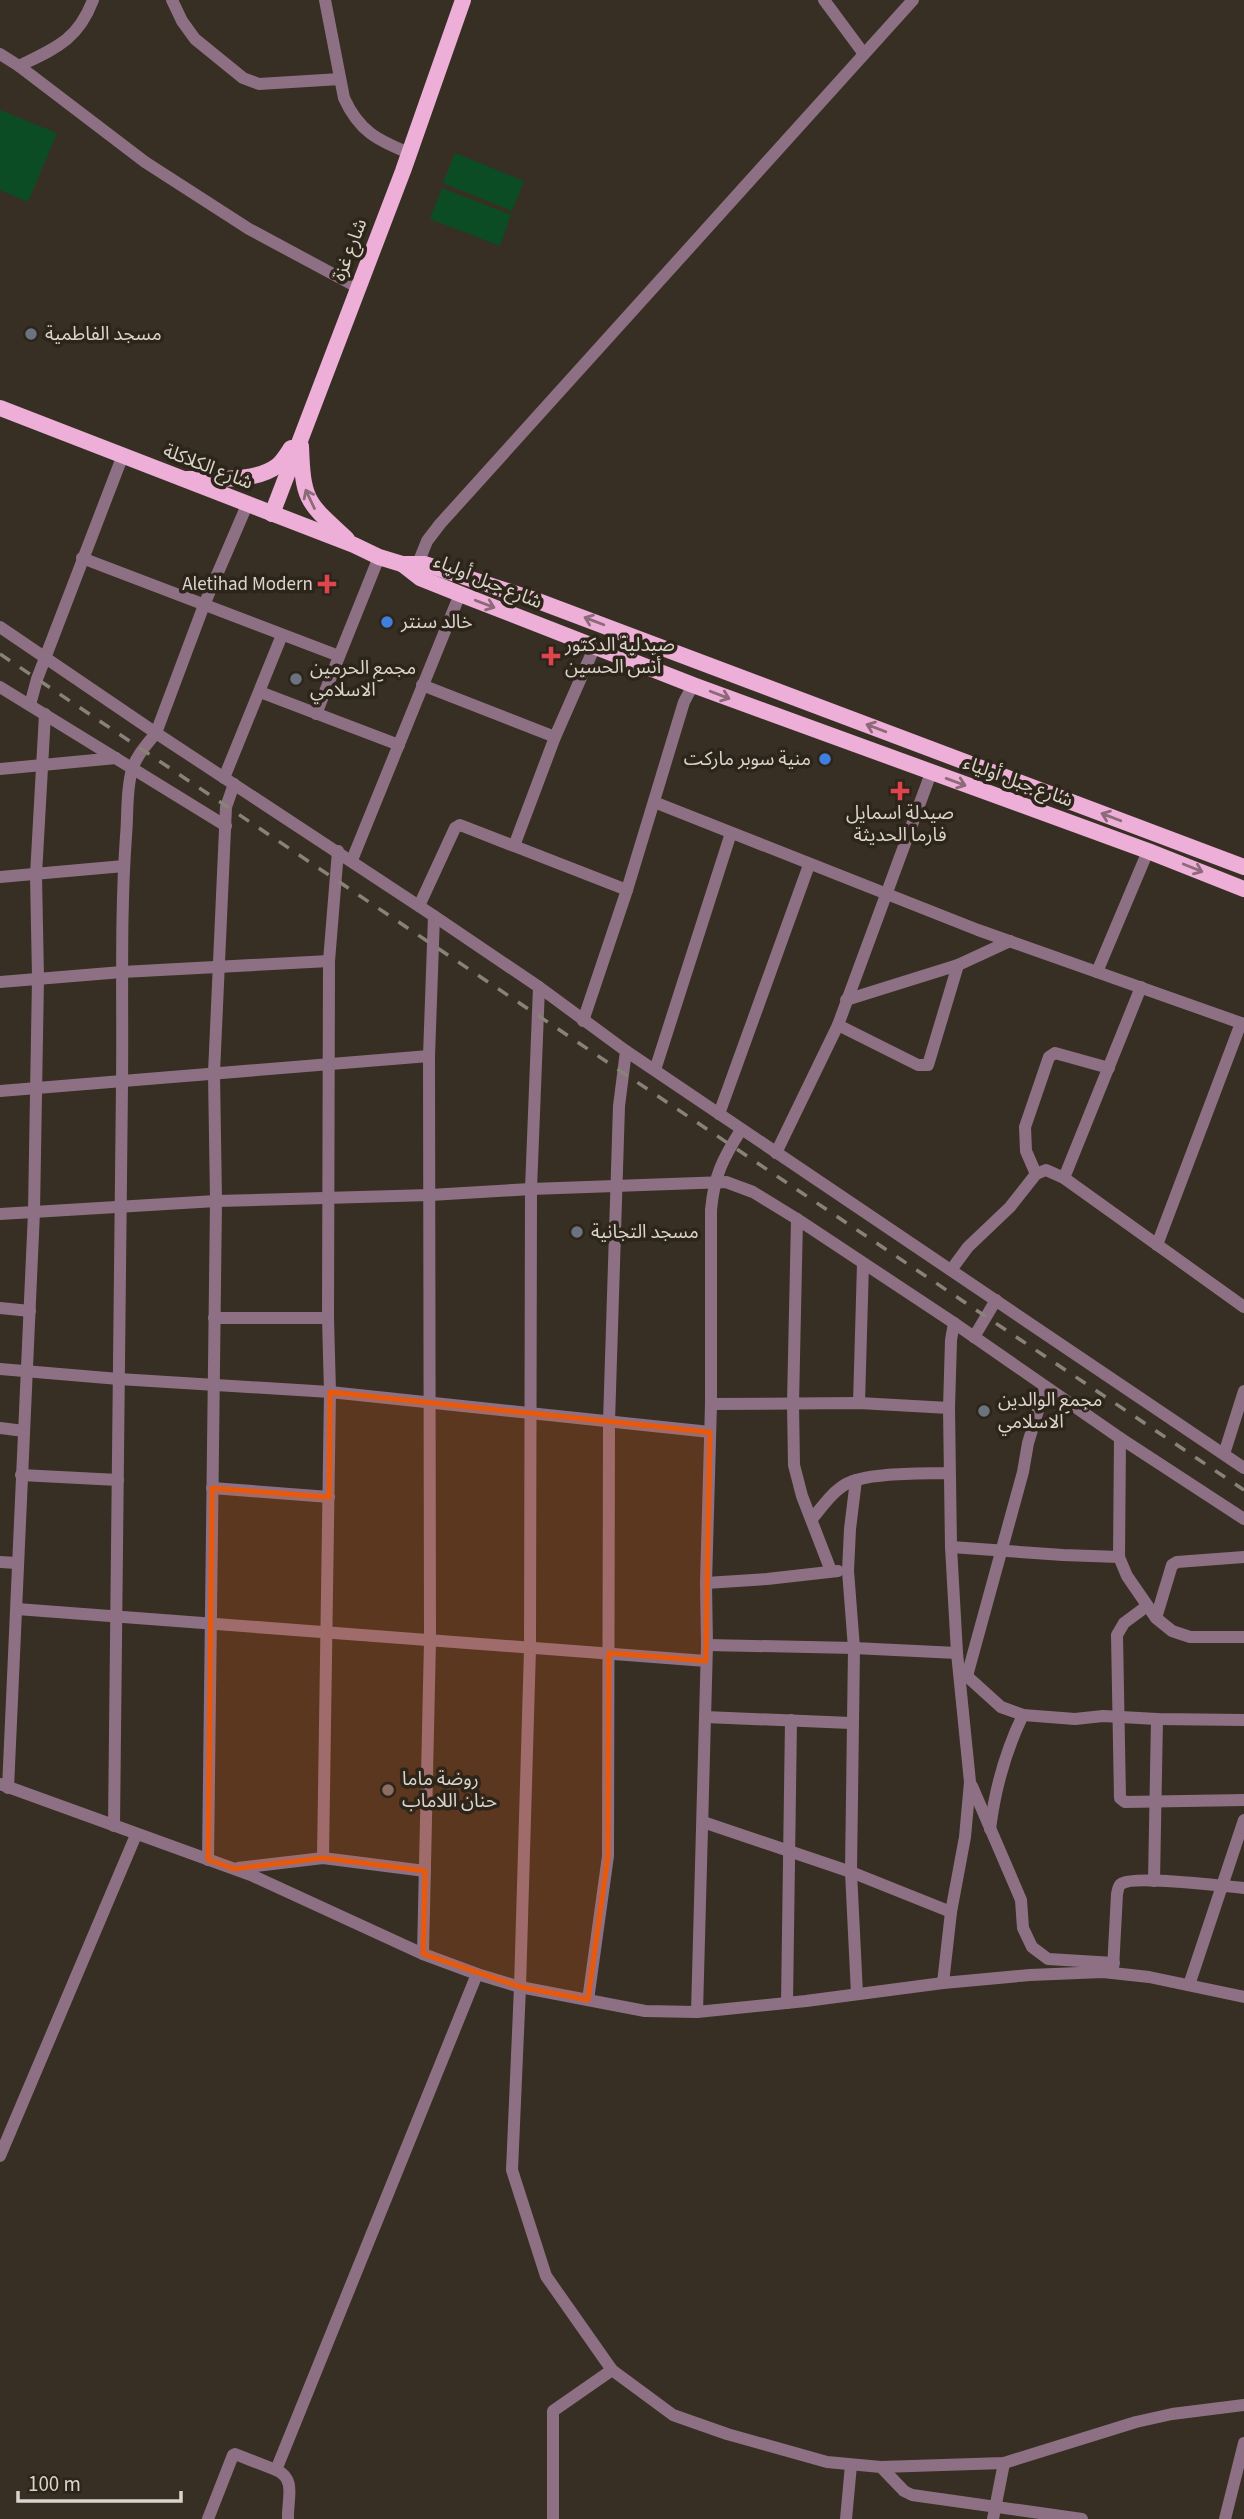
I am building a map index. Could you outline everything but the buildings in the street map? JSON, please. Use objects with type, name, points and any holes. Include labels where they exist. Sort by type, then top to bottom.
[{"type":"main road","name":"شارع غزة","points":[[272,514],[359,288],[463,0]]},
{"type":"main road","name":"شارع الكلاكلة","points":[[0,408],[379,557],[411,567]]},
{"type":"main road","points":[[180,480],[247,476],[267,471],[283,460],[301,435]]},
{"type":"main road","points":[[301,435],[302,473],[307,498],[312,507],[354,545]]},
{"type":"main road","name":"شارع جبل أولياء","points":[[411,567],[425,564],[538,601],[1244,867]]},
{"type":"main road","name":"شارع جبل أولياء","points":[[411,567],[460,594],[693,685],[1148,851],[1244,889]]},
{"type":"street","points":[[19,66],[73,35],[86,20],[93,0]]},
{"type":"street","points":[[172,0],[195,39],[243,78],[259,84],[340,79]]},
{"type":"street","points":[[325,0],[344,98],[351,113],[372,136],[409,153]]},
{"type":"street","points":[[824,0],[864,54]]},
{"type":"street","points":[[411,567],[440,524],[913,0]]},
{"type":"street","points":[[0,54],[145,162],[249,229],[359,288]]},
{"type":"street","points":[[30,705],[45,658],[122,456]]},
{"type":"street","points":[[114,1826],[122,972],[124,866],[132,770],[142,750],[156,733],[204,605],[247,505]]},
{"type":"street","points":[[316,714],[379,557]]},
{"type":"street","points":[[82,558],[340,656]]},
{"type":"street","points":[[352,860],[460,594]]},
{"type":"street","points":[[0,627],[156,733],[352,860],[539,987],[625,1051],[1244,1468]]},
{"type":"street","points":[[208,1860],[216,1201],[214,1073],[226,807],[229,781],[282,635]]},
{"type":"street","points":[[514,846],[555,737],[595,646]]},
{"type":"street","points":[[422,685],[555,737]]},
{"type":"street","points":[[583,1021],[627,890],[684,702],[693,685]]},
{"type":"street","points":[[0,687],[226,825]]},
{"type":"street","points":[[260,692],[400,745]]},
{"type":"street","points":[[45,713],[36,875],[34,1212],[28,1372],[21,1475],[17,1609],[4,1786],[234,1869],[423,1954],[477,1975],[520,1987],[645,2011],[697,2012],[943,1983],[1113,1968]]},
{"type":"street","points":[[0,769],[116,758]]},
{"type":"street","points":[[776,1153],[838,1025],[931,773]]},
{"type":"street","points":[[654,802],[809,865],[1010,941],[1243,1024],[1157,1245]]},
{"type":"street","points":[[419,906],[458,826],[627,890]]},
{"type":"street","points":[[655,1070],[731,833]]},
{"type":"street","points":[[323,1858],[330,1392],[329,961],[338,851]]},
{"type":"street","points":[[1097,972],[1148,851]]},
{"type":"street","points":[[719,1114],[809,865]]},
{"type":"street","points":[[0,877],[124,866]]},
{"type":"street","points":[[423,1954],[430,1641],[429,1056],[434,916]]},
{"type":"street","points":[[846,1000],[958,965],[1010,941]]},
{"type":"street","points":[[0,982],[122,972],[329,961]]},
{"type":"street","points":[[838,1025],[918,1065],[928,1065],[958,965]]},
{"type":"street","points":[[539,987],[531,1189],[530,1649],[512,2170],[546,2276],[612,2371],[673,2415],[798,2455],[851,2465],[881,2467],[1004,2463],[1136,2422],[1172,2414],[1244,2405]]},
{"type":"street","points":[[1065,1178],[1141,988]]},
{"type":"street","points":[[588,2000],[607,1877],[609,1422],[615,1187],[625,1051]]},
{"type":"street","points":[[1036,1174],[1026,1151],[1025,1127],[1049,1057],[1055,1053],[1063,1054],[1109,1068]]},
{"type":"street","points":[[0,1091],[429,1056]]},
{"type":"street","points":[[697,2012],[707,1645],[713,1183],[741,1130]]},
{"type":"street","points":[[951,1270],[968,1247],[1010,1207],[1036,1174],[1046,1170],[1065,1178],[1244,1307]]},
{"type":"street","points":[[0,1214],[216,1201],[726,1182],[740,1185],[797,1219],[954,1323],[1045,1388],[1244,1519]]},
{"type":"street","points":[[797,1219],[794,1465],[802,1496],[831,1571]]},
{"type":"street","points":[[859,1403],[863,1264]]},
{"type":"street","points":[[974,1337],[996,1300]]},
{"type":"street","points":[[0,1308],[30,1311]]},
{"type":"street","points":[[214,1318],[328,1318]]},
{"type":"street","points":[[943,1983],[951,1912],[965,1837],[970,1782],[963,1673],[957,1654],[951,1547],[949,1408],[954,1323]]},
{"type":"street","points":[[0,1369],[119,1380],[330,1392],[710,1432]]},
{"type":"street","points":[[963,1673],[1002,1550],[1028,1443],[1045,1388]]},
{"type":"street","points":[[1224,1454],[1244,1391]]},
{"type":"street","points":[[711,1405],[859,1403],[949,1408]]},
{"type":"street","points":[[0,1429],[24,1431]]},
{"type":"street","points":[[1120,1438],[1119,1557],[1127,1576],[1156,1618],[1180,1635],[1244,1637]]},
{"type":"street","points":[[812,1519],[834,1493],[856,1480],[904,1474],[949,1473]]},
{"type":"street","points":[[21,1475],[118,1480]]},
{"type":"street","points":[[856,1480],[848,1571],[854,1648],[851,1872],[857,1994]]},
{"type":"street","points":[[212,1488],[329,1497]]},
{"type":"street","points":[[951,1547],[1119,1557]]},
{"type":"street","points":[[1156,1618],[1172,1565],[1177,1562],[1244,1557]]},
{"type":"street","points":[[0,1562],[17,1563]]},
{"type":"street","points":[[706,1583],[848,1571]]},
{"type":"street","points":[[1147,1606],[1124,1623],[1117,1635],[1119,1798],[1125,1802],[1244,1800]]},
{"type":"street","points":[[17,1609],[706,1661]]},
{"type":"street","points":[[707,1645],[854,1648],[957,1654]]},
{"type":"street","points":[[963,1673],[1001,1707],[1023,1715],[1244,1720]]},
{"type":"street","points":[[989,1830],[999,1778],[1010,1741],[1023,1715]]},
{"type":"street","points":[[705,1717],[851,1723]]},
{"type":"street","points":[[1154,1881],[1157,1719]]},
{"type":"street","points":[[787,2003],[791,1720]]},
{"type":"street","points":[[970,1782],[1021,1900],[1023,1927],[1032,1947],[1048,1959],[1113,1968],[1244,1997]]},
{"type":"street","points":[[1189,1985],[1244,1821]]},
{"type":"street","points":[[703,1822],[851,1872],[951,1912]]},
{"type":"street","points":[[0,2156],[136,1835]]},
{"type":"street","points":[[234,1869],[323,1858],[425,1871]]},
{"type":"street","points":[[1113,1968],[1119,1886],[1123,1882],[1154,1881],[1244,1888]]},
{"type":"street","points":[[276,2470],[477,1975]]},
{"type":"street","points":[[553,2519],[553,2411],[612,2371]]},
{"type":"street","points":[[1224,2519],[1244,2444]]},
{"type":"street","points":[[208,2519],[235,2454],[284,2474],[289,2481],[288,2519]]},
{"type":"street","points":[[994,2513],[1004,2463]]},
{"type":"street","points":[[846,2519],[851,2465]]},
{"type":"street","points":[[881,2467],[904,2491],[912,2495],[994,2513],[1082,2519]]},
{"type":"highlighted area","points":[[330,1392],[710,1432],[706,1661],[609,1653],[608,1856],[588,2000],[520,1987],[423,1954],[425,1871],[323,1858],[234,1869],[208,1860],[212,1488],[329,1497]]},
{"type":"green space","points":[[0,110],[57,133],[28,202],[0,190]]},
{"type":"green space","points":[[455,153],[524,181],[512,211],[443,183]]},
{"type":"green space","points":[[442,188],[511,215],[500,246],[430,219]]},
{"type":"railway","points":[[0,654],[1244,1490]]},
{"type":"place","name":"مسجد الفاطمية","points":[[31,334]]},
{"type":"place","name":"Aletihad Modern","points":[[327,584]]},
{"type":"place","name":"خالد سنتر","points":[[387,622]]},
{"type":"place","name":"صيدلية الدكتور أنس الحسين","points":[[551,656]]},
{"type":"place","name":"مجمع الحرمين الاسلامي","points":[[296,679]]},
{"type":"place","name":"منية سوبر ماركت","points":[[825,759]]},
{"type":"place","name":"صيدلة اسمايل فارما الحديثة","points":[[900,791]]},
{"type":"place","name":"مسجد التجانية","points":[[577,1232]]},
{"type":"place","name":"مجمع الوالدين الاسلامي","points":[[984,1411]]},
{"type":"place","name":"روضة ماما حنان اللاماب","points":[[388,1790]]}]
